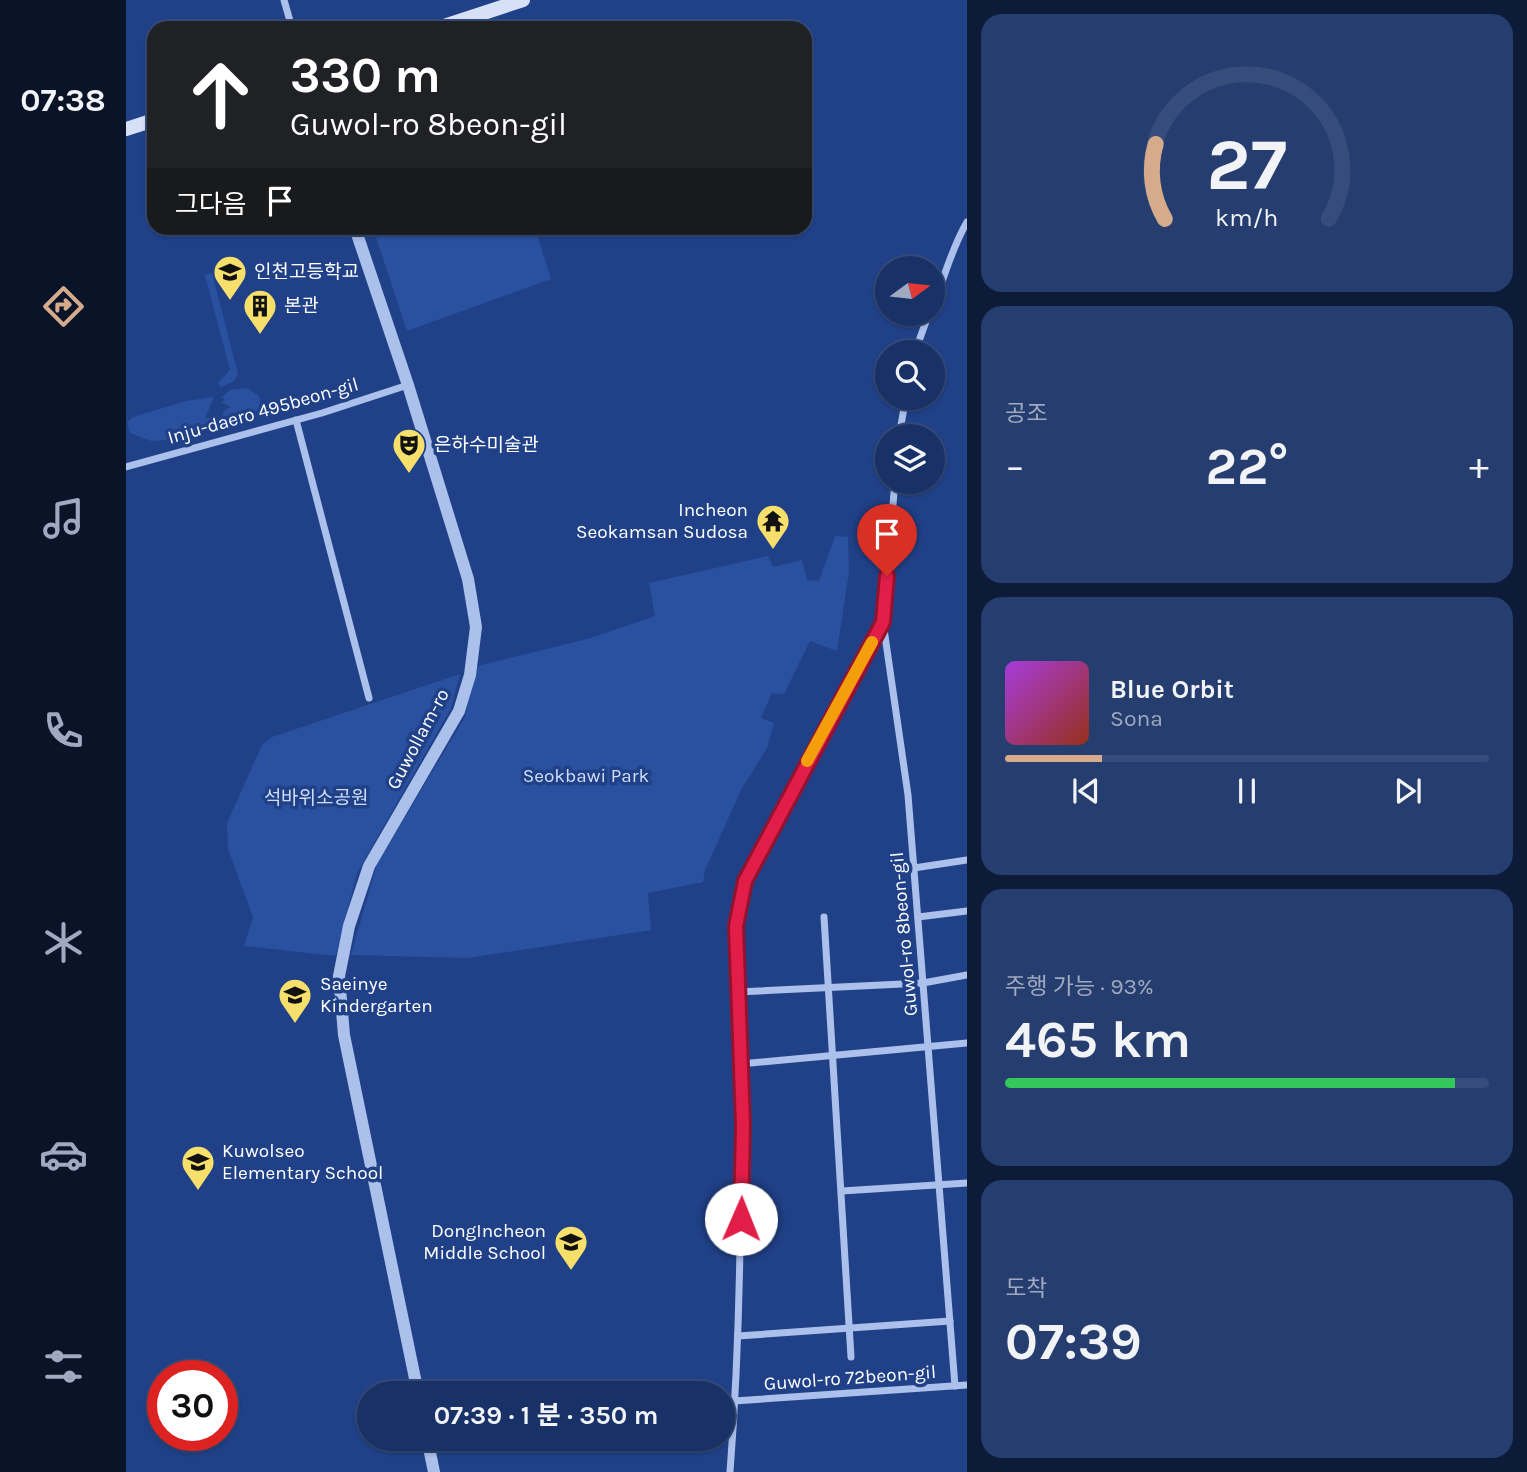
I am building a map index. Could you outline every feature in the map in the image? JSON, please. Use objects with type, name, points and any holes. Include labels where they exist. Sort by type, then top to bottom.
[{"type":"main road","points":[[459,21],[523,0]]},
{"type":"main road","points":[[126,130],[147,122]]},
{"type":"street","points":[[284,0],[290,21]]},
{"type":"street","points":[[945,275],[952,247],[967,222]]},
{"type":"street","name":"Guwollam-ro","points":[[357,235],[408,385],[468,579],[476,627],[470,675],[459,711],[369,866],[349,926],[339,976],[344,1035],[416,1381]]},
{"type":"street","name":"Inju-daero 495beon-gil","points":[[126,467],[296,420],[408,385]]},
{"type":"street","points":[[296,420],[369,698]]},
{"type":"street","name":"Guwol-ro 8beon-gil","points":[[894,494],[883,622],[908,795],[955,1386]]},
{"type":"street","points":[[735,1385],[743,1137],[736,926],[745,881],[883,622]]},
{"type":"street","points":[[914,868],[967,860]]},
{"type":"street","points":[[918,918],[967,911]]},
{"type":"street","points":[[824,917],[851,1356]]},
{"type":"street","points":[[738,992],[923,983],[967,975]]},
{"type":"street","points":[[740,1064],[928,1048],[967,1042]]},
{"type":"street","points":[[842,1191],[967,1183]]},
{"type":"street","points":[[738,1336],[950,1321]]},
{"type":"street","name":"Guwol-ro 72beon-gil","points":[[735,1401],[967,1385]]},
{"type":"street","points":[[430,1451],[434,1472]]},
{"type":"street","points":[[730,1472],[731,1451]]},
{"type":"green space","points":[[375,235],[537,235],[551,279],[407,331]]},
{"type":"green space","points":[[212,273],[238,374],[234,381],[221,387],[218,383],[230,370],[205,275]]},
{"type":"green space","points":[[247,388],[259,396],[262,409],[168,440],[151,441],[130,433],[127,423],[133,417],[186,401],[214,397],[205,418],[222,417],[224,411],[231,407],[221,402],[225,400],[222,397],[230,390]]},
{"type":"green space","name":"Seokbawi Park","points":[[835,536],[848,537],[849,572],[837,651],[810,641],[784,694],[772,693],[761,718],[774,723],[767,748],[741,790],[705,870],[703,882],[648,893],[651,930],[468,958],[351,955],[377,864],[465,717],[478,666],[591,638],[655,616],[649,583],[768,556],[773,567],[802,560],[807,580],[819,581]]},
{"type":"green space","name":"석바위소공원","points":[[460,674],[451,708],[357,873],[336,956],[244,946],[253,917],[228,849],[227,823],[262,745],[272,737]]},
{"type":"slow traffic","points":[[807,761],[872,642]]},
{"type":"place","name":"인천고등학교","points":[[230,302]]},
{"type":"place","name":"본관","points":[[260,336]]},
{"type":"place","name":"은하수미술관","points":[[409,475]]},
{"type":"place","name":"Incheon Seokamsan Sudosa","points":[[773,551]]},
{"type":"place","name":"Saeinye Kindergarten","points":[[295,1025]]},
{"type":"place","name":"Kuwolseo Elementary School","points":[[198,1192]]},
{"type":"place","name":"DongIncheon Middle School","points":[[571,1272]]},
{"type":"route","points":[[741,1219],[743,1125],[736,926],[740,897],[745,881],[793,786],[883,622],[887,576]]}]
